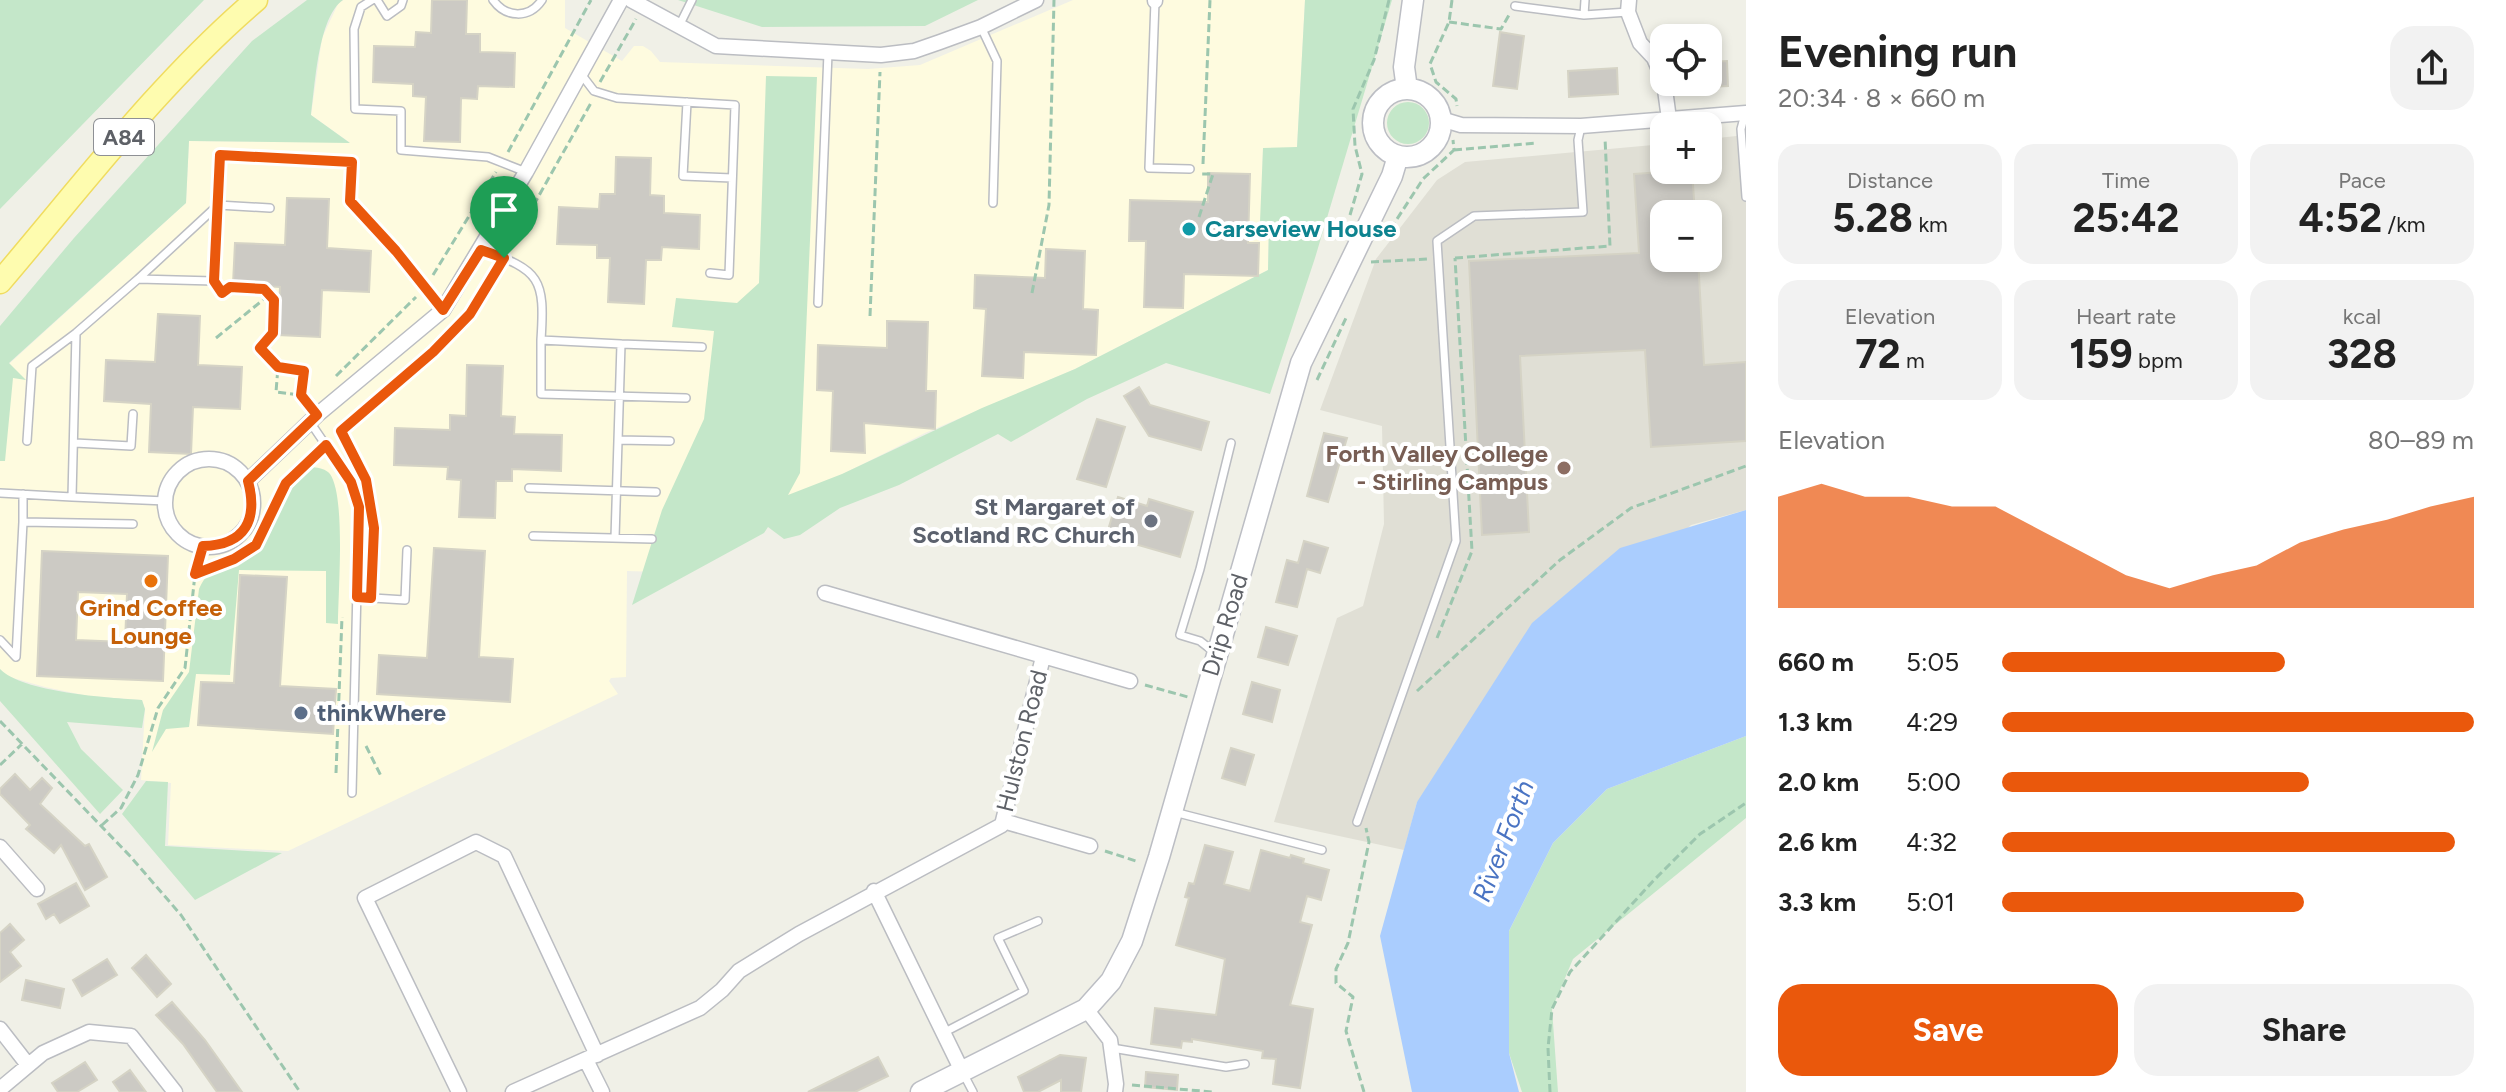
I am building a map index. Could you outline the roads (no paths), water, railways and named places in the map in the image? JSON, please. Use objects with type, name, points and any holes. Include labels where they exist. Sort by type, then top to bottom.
[{"type":"main road","name":"A84","points":[[0,282],[136,123],[225,27],[256,0]]},
{"type":"street","points":[[248,481],[313,419],[443,310],[526,172],[621,0]]},
{"type":"street","points":[[636,3],[716,46],[881,55],[914,51],[981,27],[1036,0]]},
{"type":"street","points":[[1407,89],[1404,67],[1413,0]]},
{"type":"street","points":[[1628,6],[1640,43],[1650,54]]},
{"type":"street","points":[[1407,89],[1426,94],[1433,101],[1441,119],[1440,130],[1429,149],[1420,154],[1398,156],[1380,144],[1373,124],[1374,113],[1387,96],[1407,89]]},
{"type":"street","points":[[1722,116],[1745,114]]},
{"type":"street","points":[[1441,119],[1461,125],[1581,126],[1650,121]]},
{"type":"street","name":"Drip Road","points":[[1086,1009],[1111,981],[1132,941],[1301,363],[1392,176],[1398,156]]},
{"type":"street","points":[[203,459],[219,459],[230,464],[248,481],[253,502],[251,517],[244,530],[218,546],[203,546],[188,541],[176,532],[170,523],[166,501],[173,478],[189,464],[203,459]]},
{"type":"street","points":[[825,593],[1130,681]]},
{"type":"street","name":"Hulston Road","points":[[513,1092],[700,1008],[739,971],[874,891],[1002,825],[1043,657]]},
{"type":"street","points":[[1003,821],[1090,846]]},
{"type":"street","points":[[459,1092],[365,898],[476,842],[504,856],[591,1057],[602,1092]]},
{"type":"street","points":[[0,847],[37,889]]},
{"type":"street","points":[[874,891],[962,1071]]},
{"type":"street","points":[[921,1092],[1086,1009],[1110,1040],[1116,1088]]},
{"type":"street","points":[[0,1029],[28,1065]]},
{"type":"street","points":[[0,1089],[43,1053],[89,1032],[131,1036],[175,1092]]},
{"type":"lane","points":[[403,0],[401,6],[387,16],[374,0],[361,7],[354,29],[355,109],[401,111],[401,150],[488,157],[526,172]]},
{"type":"lane","points":[[493,0],[502,10],[521,14],[531,11],[542,0]]},
{"type":"lane","points":[[679,26],[692,0]]},
{"type":"lane","points":[[1155,0],[1149,168],[1190,169]]},
{"type":"lane","points":[[1584,15],[1585,0]]},
{"type":"lane","points":[[1515,6],[1584,15],[1628,6]]},
{"type":"lane","points":[[981,27],[997,61],[993,203]]},
{"type":"lane","points":[[818,303],[828,53]]},
{"type":"lane","points":[[581,74],[594,91],[617,98],[735,105],[729,275],[710,273]]},
{"type":"lane","points":[[687,102],[683,176],[732,178]]},
{"type":"lane","points":[[1745,114],[1741,129],[1746,197]]},
{"type":"lane","points":[[1361,822],[1456,541],[1437,241],[1474,216],[1583,212],[1578,140],[1581,126]]},
{"type":"lane","points":[[138,279],[214,281],[220,155],[352,162],[350,201],[396,251],[443,310]]},
{"type":"lane","points":[[27,441],[32,366],[76,333],[218,205],[270,208]]},
{"type":"lane","points":[[481,250],[523,267],[537,279],[544,299],[541,394],[686,398]]},
{"type":"lane","points":[[72,497],[76,333]]},
{"type":"lane","points":[[541,340],[702,347]]},
{"type":"lane","points":[[615,538],[621,344]]},
{"type":"lane","points":[[75,443],[131,446],[133,414]]},
{"type":"lane","points":[[313,419],[351,482],[359,507],[352,793]]},
{"type":"lane","points":[[618,440],[670,441]]},
{"type":"lane","points":[[1216,653],[1200,641],[1180,635],[1231,443]]},
{"type":"lane","points":[[529,488],[656,492]]},
{"type":"lane","points":[[0,493],[166,501]]},
{"type":"lane","points":[[0,640],[16,657],[23,494]]},
{"type":"lane","points":[[23,522],[133,524]]},
{"type":"lane","points":[[533,536],[652,539]]},
{"type":"lane","points":[[357,597],[405,600],[407,550]]},
{"type":"lane","points":[[1171,811],[1322,850]]},
{"type":"lane","points":[[943,1033],[1024,991],[998,938],[1038,921]]},
{"type":"lane","points":[[1112,1048],[1226,1067],[1245,1064]]},
{"type":"lane","points":[[962,1071],[973,1092]]},
{"type":"water","name":"River Forth","points":[[1746,510],[1746,736],[1607,789],[1553,843],[1509,931],[1509,1053],[1519,1092],[1412,1092],[1380,936],[1417,802],[1532,623],[1620,548]]},
{"type":"place","name":"Carseview House","points":[[1189,229]]},
{"type":"place","name":"Forth Valley College - Stirling Campus","points":[[1564,468]]},
{"type":"place","name":"St Margaret of Scotland RC Church","points":[[1151,521]]},
{"type":"place","name":"Grind Coffee Lounge","points":[[151,581]]},
{"type":"place","name":"thinkWhere","points":[[301,713]]}]
